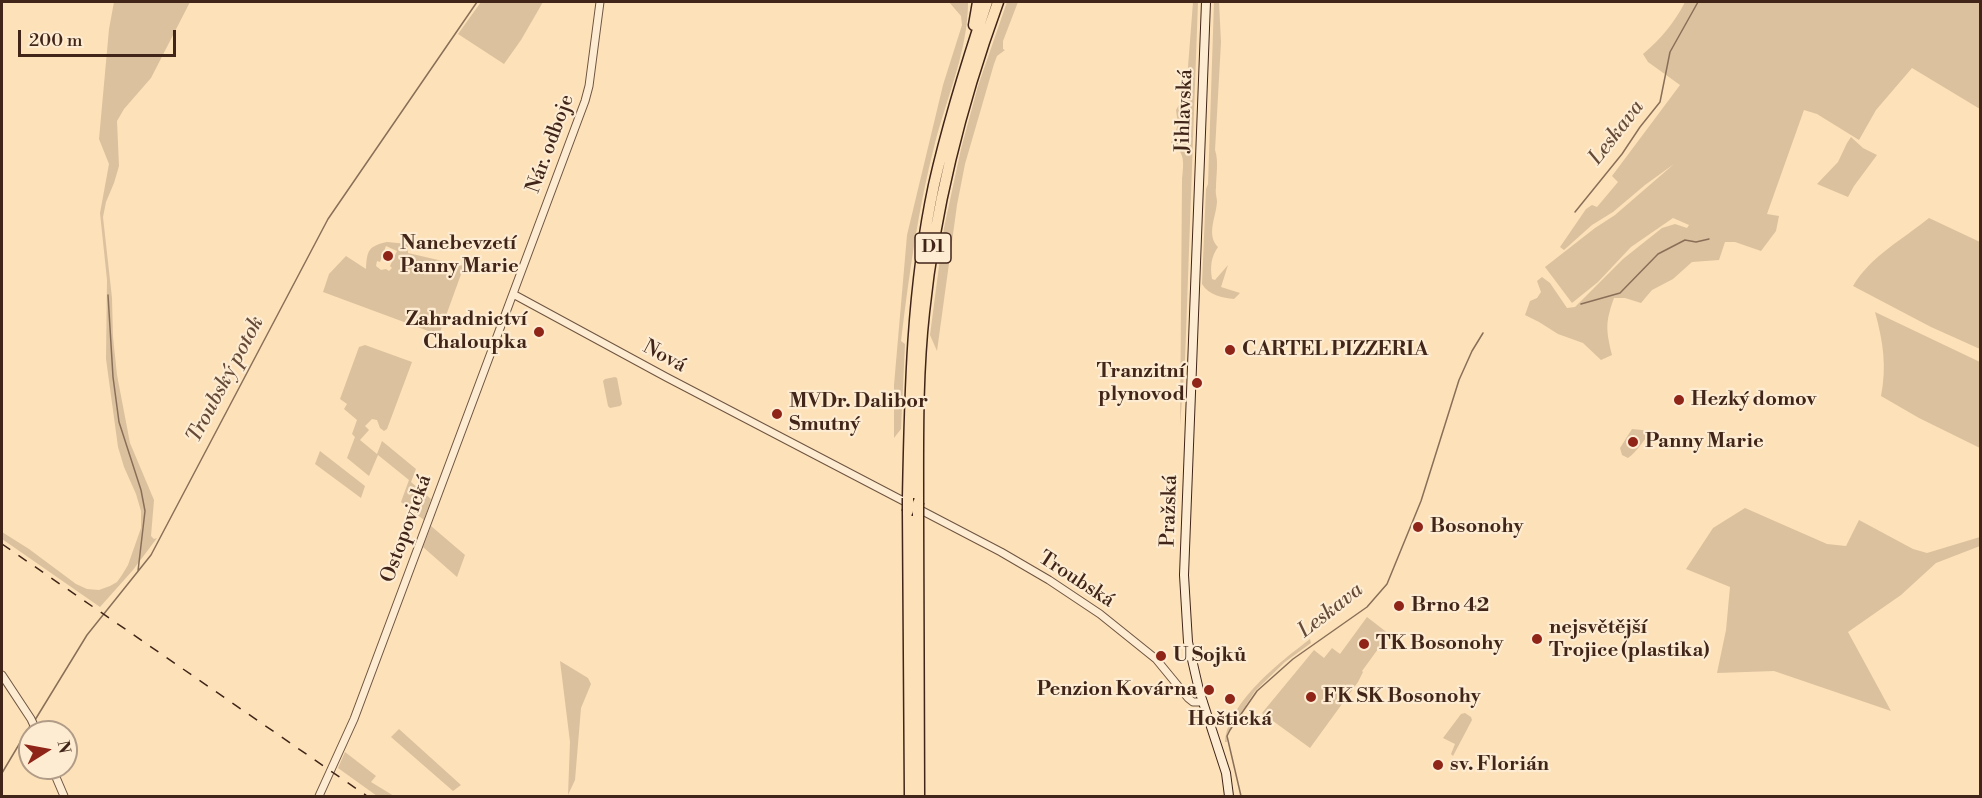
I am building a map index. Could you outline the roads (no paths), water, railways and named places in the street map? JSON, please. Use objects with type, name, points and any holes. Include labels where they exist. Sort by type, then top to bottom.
[{"type":"highway","points":[[963,75],[978,2]]},
{"type":"highway","name":"D1","points":[[919,796],[912,357],[920,267],[934,187],[963,75],[987,2]]},
{"type":"highway","name":"D1","points":[[910,796],[913,507],[924,311],[936,225],[951,156],[969,90],[998,2]]},
{"type":"main road","name":"Jihlavská","points":[[1197,222],[1206,2]]},
{"type":"main road","name":"Pražská","points":[[1197,222],[1184,575],[1188,642],[1203,702],[1226,773],[1229,796]]},
{"type":"street","name":"Nár. odboje","points":[[513,294],[587,94],[600,2]]},
{"type":"street","name":"Nová","points":[[513,294],[913,507]]},
{"type":"street","name":"Ostopovická","points":[[319,796],[354,718],[513,294]]},
{"type":"street","name":"Troubská","points":[[913,507],[1049,580],[1100,614],[1156,659],[1188,698],[1193,702],[1203,702]]},
{"type":"street","points":[[2,675],[32,720]]},
{"type":"street","points":[[57,780],[64,796]]},
{"type":"waterway","name":"Troubský potok","points":[[35,720],[87,635],[151,555],[328,219],[477,2]]},
{"type":"waterway","name":"Leskava","points":[[1575,212],[1660,102],[1670,52],[1698,2]]},
{"type":"waterway","points":[[1581,304],[1620,293],[1658,254],[1685,240],[1696,242],[1709,239]]},
{"type":"waterway","points":[[108,295],[113,377],[119,422],[141,490],[145,511],[138,571]]},
{"type":"waterway","name":"Leskava","points":[[1241,796],[1227,736],[1230,730],[1257,691],[1293,659],[1367,607],[1387,584],[1421,501],[1459,380],[1483,333]]},
{"type":"waterway","name":"Troubský potok","points":[[2,773],[18,746]]},
{"type":"railway","points":[[2,544],[367,796]]},
{"type":"place","name":"Nanebevzetí Panny Marie","points":[[388,256]]},
{"type":"place","name":"Zahradnictví Chaloupka","points":[[539,332]]},
{"type":"place","name":"CARTEL PIZZERIA","points":[[1230,350]]},
{"type":"place","name":"Tranzitní plynovod","points":[[1197,383]]},
{"type":"place","name":"Hezký domov","points":[[1679,400]]},
{"type":"place","name":"MVDr. Dalibor Smutný","points":[[777,414]]},
{"type":"place","name":"Panny Marie","points":[[1633,442]]},
{"type":"place","name":"Bosonohy","points":[[1418,527]]},
{"type":"place","name":"Brno 42","points":[[1399,606]]},
{"type":"place","name":"nejsvětější Trojice (plastika)","points":[[1537,639]]},
{"type":"place","name":"TK Bosonohy","points":[[1364,644]]},
{"type":"place","name":"U Sojků","points":[[1161,656]]},
{"type":"place","name":"Penzion Kovárna","points":[[1209,690]]},
{"type":"place","name":"FK SK Bosonohy","points":[[1311,697]]},
{"type":"place","name":"Hoštická","points":[[1230,699]]},
{"type":"place","name":"sv. Florián","points":[[1438,765]]}]
